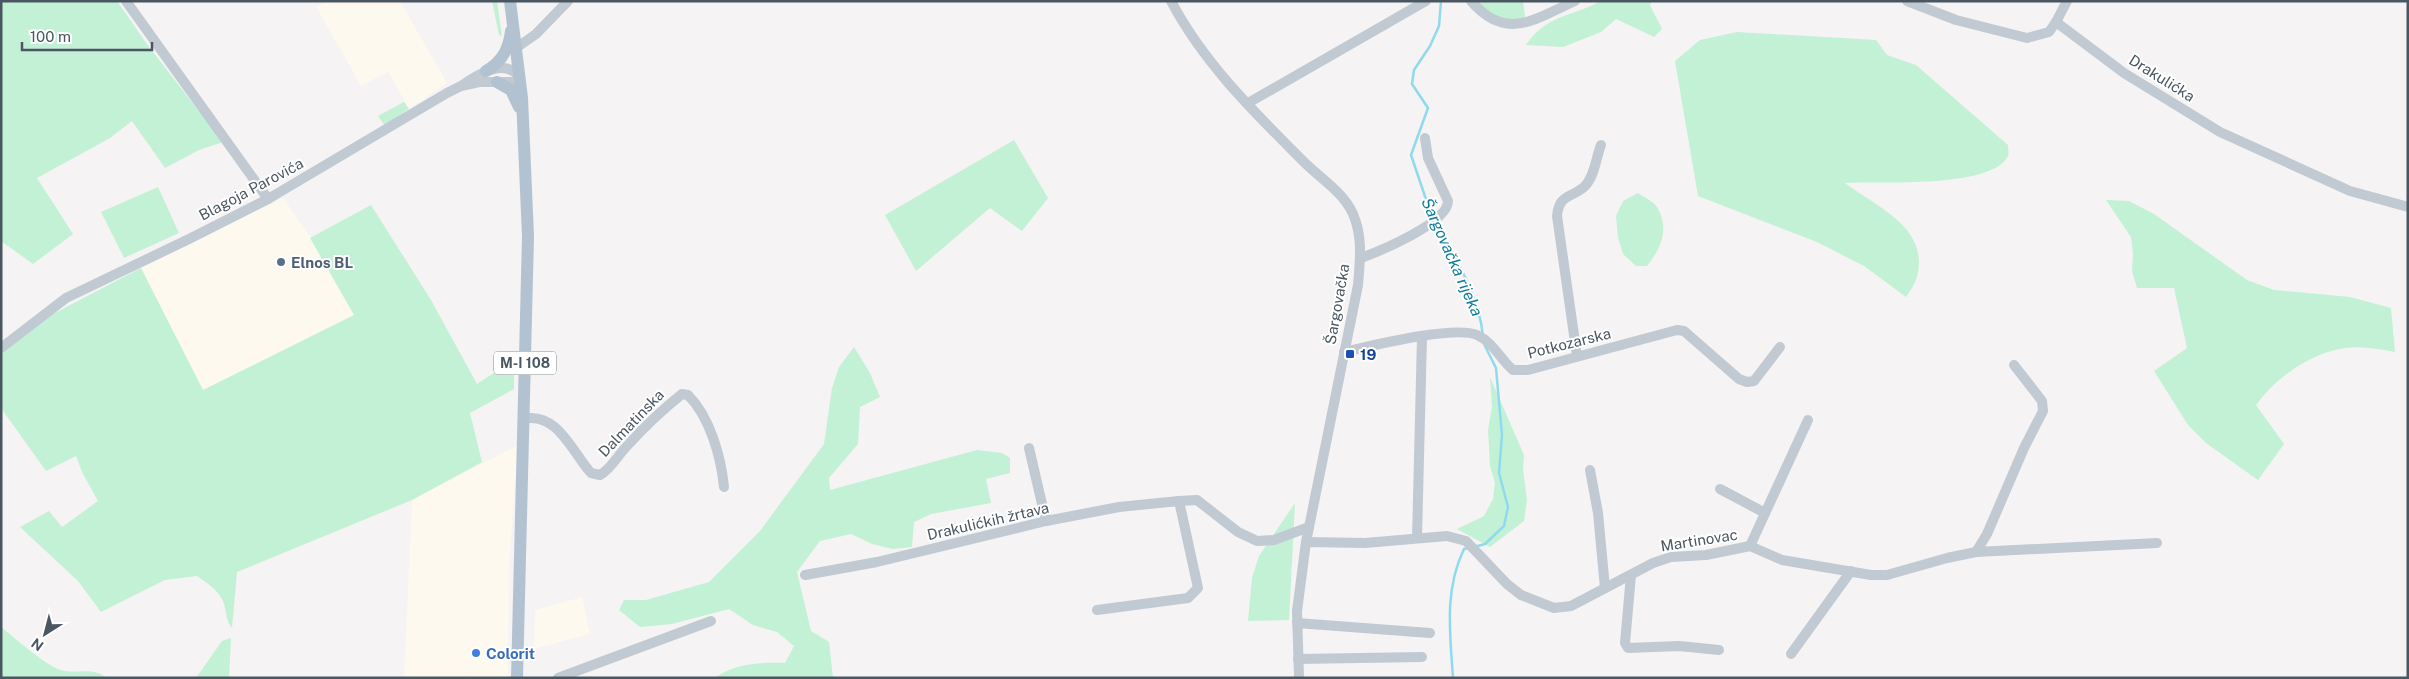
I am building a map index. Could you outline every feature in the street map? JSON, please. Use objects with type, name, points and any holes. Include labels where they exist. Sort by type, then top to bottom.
[{"type":"main road","name":"M-I 108","points":[[511,6],[520,77],[528,236],[517,678]]},
{"type":"main road","points":[[486,71],[498,62],[506,51],[510,39],[511,6]]},
{"type":"main road","points":[[498,82],[508,87],[515,95],[523,125]]},
{"type":"street","points":[[126,1],[268,199]]},
{"type":"street","points":[[516,48],[536,34],[568,1]]},
{"type":"street","name":"Šargovačka","points":[[1171,1],[1191,39],[1302,160],[1341,195],[1352,212],[1360,232],[1361,258],[1358,285],[1306,542],[1297,623],[1299,678]]},
{"type":"street","points":[[1248,103],[1426,1]]},
{"type":"street","points":[[1471,1],[1489,20],[1505,24],[1526,23],[1575,1]]},
{"type":"street","points":[[1907,1],[1956,20],[2027,38],[2049,32],[2067,1]]},
{"type":"street","name":"Drakulićka","points":[[2056,22],[2124,74],[2220,132],[2350,191],[2408,207]]},
{"type":"street","points":[[461,86],[486,71],[508,69],[520,77]]},
{"type":"street","name":"Blagoja Parovića","points":[[1,348],[51,308],[73,294],[268,199],[461,86],[479,82],[514,82],[520,77]]},
{"type":"street","points":[[1361,258],[1391,246],[1430,223],[1440,216],[1448,206],[1448,201],[1431,167],[1425,138]]},
{"type":"street","points":[[1577,356],[1557,216],[1558,206],[1564,199],[1584,187],[1590,180],[1601,145]]},
{"type":"street","name":"Potkozarska","points":[[1344,352],[1422,337],[1460,332],[1476,334],[1489,342],[1513,370],[1528,370],[1677,330],[1684,331],[1739,379],[1747,382],[1754,380],[1780,347]]},
{"type":"street","points":[[1417,538],[1422,337]]},
{"type":"street","points":[[1976,552],[1987,534],[2024,448],[2043,411],[2042,400],[2014,365]]},
{"type":"street","name":"Dalmatinska","points":[[523,419],[536,417],[551,423],[577,452],[591,473],[600,475],[607,470],[637,434],[665,408],[682,394],[688,395],[702,414],[709,430],[720,465],[724,487]]},
{"type":"street","points":[[1750,546],[1808,420]]},
{"type":"street","points":[[1029,448],[1046,521]]},
{"type":"street","points":[[1590,470],[1598,513],[1605,588]]},
{"type":"street","points":[[1720,489],[1765,513]]},
{"type":"street","name":"Drakulićkih žrtava","points":[[805,575],[877,562],[1046,521],[1120,507],[1179,501],[1197,500],[1238,532],[1257,541],[1274,540],[1309,527]]},
{"type":"street","points":[[1098,610],[1188,598],[1198,588],[1179,501]]},
{"type":"street","name":"Martinovac","points":[[1306,542],[1365,543],[1448,536],[1466,541],[1507,584],[1521,595],[1554,608],[1571,606],[1654,563],[1671,557],[1706,555],[1750,546],[1782,560],[1887,575],[1976,552],[2157,543]]},
{"type":"street","points":[[1791,654],[1851,571]]},
{"type":"street","points":[[1631,575],[1625,643],[1628,648],[1680,646],[1719,650]]},
{"type":"street","points":[[558,678],[711,621]]},
{"type":"street","points":[[1297,623],[1430,633]]},
{"type":"street","points":[[1298,659],[1422,658]]},
{"type":"shaded area","points":[[327,1],[400,1],[447,83],[409,109],[388,72],[361,86],[316,7]]},
{"type":"shaded area","points":[[283,198],[311,238],[354,315],[203,390],[141,268]]},
{"type":"shaded area","points":[[518,445],[509,564],[508,678],[404,678],[412,500]]},
{"type":"shaded area","points":[[582,597],[590,634],[534,649],[535,610]]},
{"type":"green space","points":[[1,1],[117,1],[149,47],[223,142],[199,150],[165,168],[132,121],[110,138],[37,178],[73,234],[33,264],[1,241]]},
{"type":"green space","points":[[492,1],[497,1],[502,36],[499,35]]},
{"type":"green space","points":[[1473,1],[1523,1],[1526,23],[1505,24]]},
{"type":"green space","points":[[1601,1],[1652,1],[1650,5],[1662,29],[1654,37],[1616,19],[1601,32],[1563,47],[1526,45],[1534,35],[1551,22]]},
{"type":"green space","points":[[1737,32],[1876,40],[1887,55],[1916,65],[2008,145],[2008,156],[1998,167],[1980,174],[1958,179],[1933,181],[1845,183],[1898,220],[1916,245],[1919,260],[1917,277],[1906,297],[1864,266],[1817,242],[1698,196],[1675,61],[1700,40]]},
{"type":"green space","points":[[404,102],[409,109],[385,126],[378,116]]},
{"type":"green space","points":[[1014,140],[1048,198],[1022,231],[990,208],[916,271],[885,215]]},
{"type":"green space","points":[[158,187],[179,233],[124,258],[101,212]]},
{"type":"green space","points":[[1638,193],[1656,205],[1663,223],[1660,245],[1647,266],[1636,266],[1623,254],[1618,237],[1616,216],[1623,201]]},
{"type":"green space","points":[[2106,200],[2129,201],[2154,214],[2247,280],[2274,290],[2350,297],[2391,308],[2395,352],[2358,347],[2332,351],[2295,368],[2274,385],[2256,405],[2284,444],[2258,480],[2206,443],[2188,425],[2154,371],[2187,348],[2174,288],[2137,288],[2132,271],[2131,237]]},
{"type":"green space","points":[[371,205],[431,300],[477,384],[514,360],[514,389],[470,413],[482,462],[412,500],[237,572],[232,628],[228,622],[221,597],[212,587],[197,576],[165,580],[101,612],[78,581],[20,527],[49,511],[62,527],[98,501],[82,472],[76,456],[46,471],[1,408],[1,354],[53,314],[141,268],[203,390],[354,315],[310,238]]},
{"type":"green space","points":[[854,347],[870,373],[880,397],[860,407],[858,444],[829,478],[830,490],[977,450],[1002,453],[1010,458],[1010,473],[986,479],[991,503],[931,514],[914,522],[912,547],[893,549],[872,544],[851,534],[820,541],[797,572],[811,631],[829,642],[833,678],[714,678],[731,669],[748,664],[785,663],[794,646],[777,632],[753,625],[729,609],[672,624],[640,627],[619,610],[624,600],[646,600],[709,582],[760,531],[824,444],[832,388],[839,367]]},
{"type":"green space","points":[[1490,377],[1524,455],[1523,470],[1527,500],[1524,521],[1490,547],[1457,529],[1484,516],[1493,499],[1495,483],[1490,466],[1488,430],[1492,407]]},
{"type":"green space","points":[[1295,503],[1289,620],[1248,621],[1252,578],[1259,556]]},
{"type":"green space","points":[[1,627],[37,656],[58,669],[70,672],[95,672],[106,678],[1,678]]},
{"type":"green space","points":[[231,638],[229,678],[196,678],[222,641]]},
{"type":"waterway","name":"Šargovačka rijeka","points":[[1432,217],[1411,155],[1428,108],[1412,84],[1414,70],[1430,46],[1439,26],[1441,1]]},
{"type":"waterway","name":"Šargovačka rijeka","points":[[1434,222],[1465,277],[1477,306],[1483,336]]},
{"type":"waterway","name":"Šargovačka rijeka","points":[[1474,547],[1485,544],[1504,526],[1508,507],[1499,473],[1502,435],[1496,368],[1484,344]]},
{"type":"waterway","name":"Šargovačka rijeka","points":[[1453,678],[1450,629],[1451,596],[1453,580],[1458,565],[1464,549],[1469,548]]},
{"type":"place","name":"Elnos BL","points":[[281,262]]},
{"type":"place","name":"19","points":[[1350,354]]},
{"type":"place","name":"Colorit","points":[[476,653]]}]
